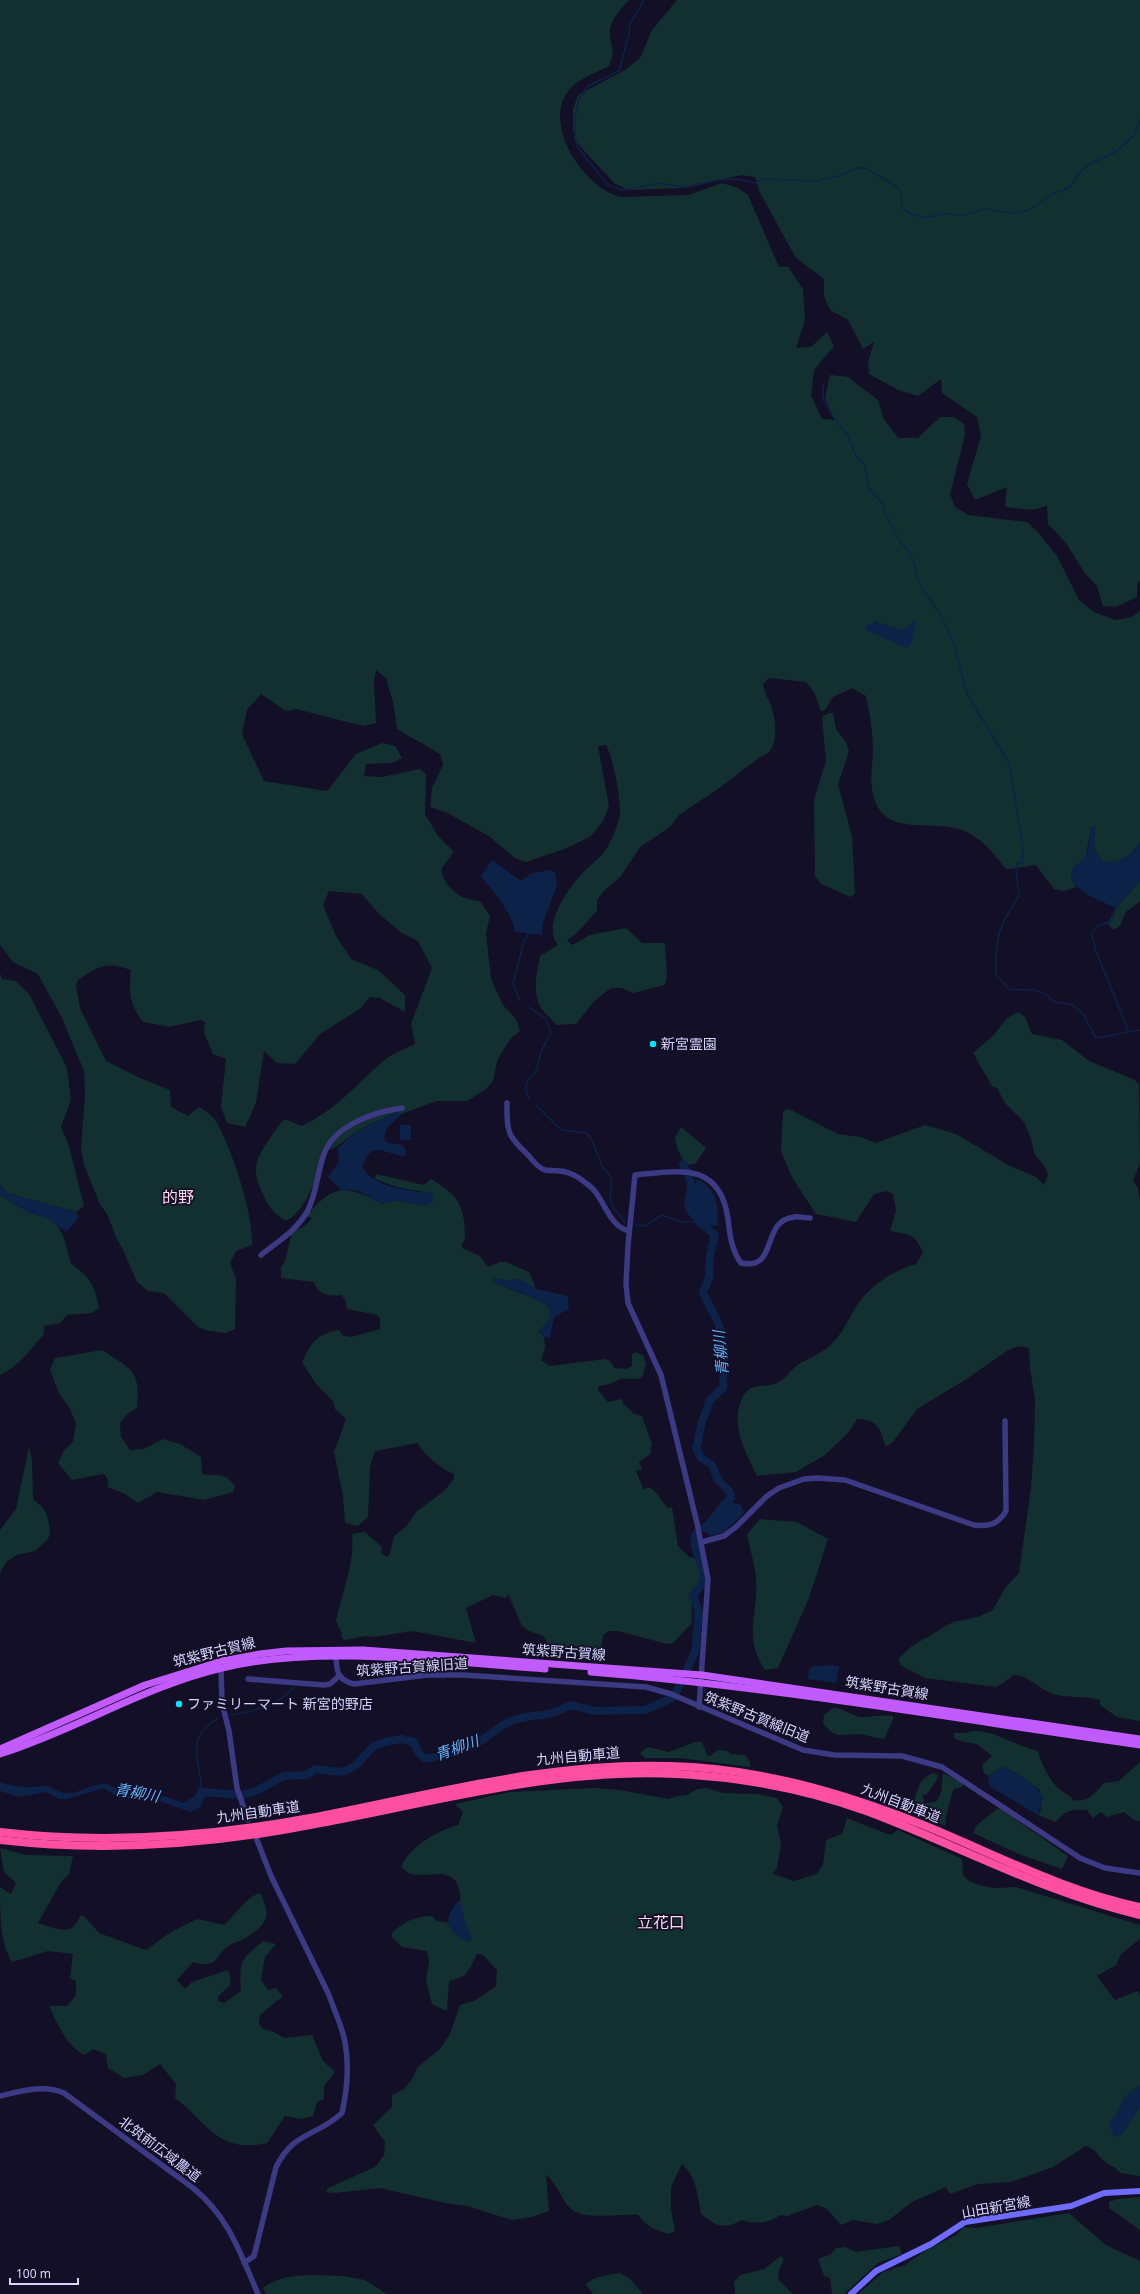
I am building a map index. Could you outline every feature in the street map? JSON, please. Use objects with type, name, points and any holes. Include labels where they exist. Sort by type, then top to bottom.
[{"type":"highway","name":"九州自動車道","points":[[0,1832],[64,1838],[111,1838],[200,1833],[308,1818],[516,1776],[553,1770],[632,1765],[706,1768],[760,1775],[839,1794],[923,1825],[1059,1883],[1140,1907]]},
{"type":"highway","name":"九州自動車道","points":[[0,1840],[110,1846],[200,1842],[308,1826],[548,1779],[631,1773],[688,1775],[758,1783],[846,1804],[914,1830],[1052,1889],[1140,1915]]},
{"type":"main road","name":"筑紫野古賀線","points":[[0,1754],[148,1693],[221,1668],[260,1660],[336,1653]]},
{"type":"main road","name":"筑紫野古賀線","points":[[0,1749],[145,1685],[187,1671],[260,1654],[336,1653],[701,1678],[1140,1739]]},
{"type":"main road","name":"筑紫野古賀線","points":[[701,1678],[1140,1745]]},
{"type":"main road","name":"山田新宮線","points":[[851,2294],[876,2271],[931,2244],[965,2222],[1071,2206],[1104,2194],[1140,2191]]},
{"type":"street","points":[[507,1103],[507,1126],[509,1136],[515,1143],[538,1166],[545,1170],[569,1172],[577,1176],[600,1197],[612,1219],[629,1231]]},
{"type":"street","points":[[261,1255],[289,1234],[306,1213],[314,1196],[324,1153],[336,1135],[356,1123],[387,1110],[402,1108]]},
{"type":"street","points":[[699,1707],[708,1579],[702,1542],[661,1375],[628,1302],[626,1284],[629,1231],[635,1174],[691,1172],[710,1180],[720,1192],[727,1208],[731,1242],[740,1263],[749,1265],[759,1263],[766,1254],[776,1228],[785,1220],[794,1217],[810,1218]]},
{"type":"street","points":[[702,1542],[724,1536],[737,1526],[767,1496],[780,1488],[804,1479],[818,1478],[845,1480],[974,1525],[985,1526],[994,1524],[1000,1520],[1006,1511],[1005,1421]]},
{"type":"street","name":"筑紫野古賀線旧道","points":[[336,1653],[336,1670],[339,1676],[347,1682],[354,1684],[427,1675],[500,1676],[623,1684],[646,1687],[671,1694],[803,1750],[834,1755],[902,1756],[942,1767],[1080,1858],[1106,1868],[1140,1873]]},
{"type":"street","points":[[221,1668],[222,1703],[229,1731],[237,1788],[248,1820]]},
{"type":"street","name":"筑紫野古賀線旧道","points":[[248,1679],[324,1686],[330,1684],[339,1676]]},
{"type":"street","points":[[244,2263],[254,2256],[276,2167],[282,2154],[295,2141],[329,2124],[342,2113],[346,2094],[345,2043],[329,1995],[271,1876],[257,1840]]},
{"type":"street","name":"北筑前広域農道","points":[[0,2096],[43,2088],[54,2088],[64,2093],[111,2126],[212,2205],[230,2229],[258,2294]]},
{"type":"green space","points":[[0,0],[629,0],[618,13],[611,25],[610,35],[613,50],[609,66],[582,79],[573,86],[569,90],[562,104],[560,120],[564,137],[571,154],[581,169],[594,182],[607,192],[621,197],[688,195],[722,183],[738,188],[748,195],[779,267],[788,267],[803,289],[805,320],[796,348],[811,347],[827,332],[834,346],[814,370],[811,396],[822,419],[835,420],[825,398],[830,375],[848,377],[878,400],[884,419],[898,438],[918,438],[940,417],[954,417],[964,424],[965,435],[950,494],[955,507],[968,515],[1027,522],[1037,531],[1057,556],[1079,600],[1094,612],[1115,620],[1132,617],[1140,611],[1140,842],[1137,847],[1129,855],[1120,860],[1115,862],[1103,862],[1094,849],[1095,826],[1092,827],[1085,858],[1071,878],[1076,887],[1064,891],[1054,889],[1036,865],[1009,869],[1005,868],[985,845],[973,836],[959,829],[912,825],[900,823],[890,819],[881,812],[873,795],[871,777],[873,753],[870,717],[866,696],[852,688],[833,697],[825,710],[821,711],[814,692],[806,682],[769,678],[763,684],[775,721],[775,737],[771,750],[718,789],[679,815],[670,827],[640,847],[621,876],[604,891],[597,900],[597,911],[572,937],[567,940],[572,945],[590,935],[626,928],[642,943],[665,943],[667,977],[665,985],[633,993],[621,988],[611,988],[594,1001],[576,1024],[556,1025],[541,1008],[536,994],[536,981],[540,956],[558,945],[554,937],[553,928],[554,919],[562,900],[579,877],[601,856],[607,848],[618,822],[620,806],[618,788],[612,760],[606,745],[598,746],[609,806],[603,821],[590,837],[564,849],[526,862],[515,858],[490,837],[448,813],[430,807],[432,788],[443,765],[440,754],[397,729],[393,702],[386,678],[376,670],[374,683],[376,723],[363,726],[296,709],[286,711],[261,694],[247,710],[242,734],[264,781],[327,791],[356,754],[382,743],[395,746],[402,758],[392,763],[366,764],[364,776],[382,777],[420,769],[426,774],[425,814],[438,836],[454,852],[441,869],[443,876],[454,892],[466,898],[480,901],[490,916],[486,933],[491,979],[503,1005],[516,1019],[520,1031],[510,1039],[497,1061],[493,1081],[486,1089],[467,1101],[437,1101],[401,1114],[396,1112],[358,1131],[327,1151],[316,1180],[305,1201],[293,1217],[286,1221],[278,1216],[270,1207],[260,1188],[256,1175],[259,1157],[273,1134],[285,1119],[301,1126],[313,1120],[334,1106],[386,1059],[415,1044],[411,1024],[432,968],[418,941],[402,933],[380,915],[362,894],[329,891],[323,905],[336,936],[351,959],[378,970],[405,995],[405,1012],[380,998],[370,997],[361,1008],[320,1034],[295,1064],[277,1063],[264,1051],[256,1103],[245,1127],[227,1123],[221,1107],[226,1059],[213,1054],[204,1033],[205,1022],[200,1020],[170,1027],[143,1022],[135,1010],[131,998],[131,970],[122,967],[103,966],[91,971],[78,980],[76,986],[80,1008],[106,1061],[140,1078],[170,1090],[171,1107],[188,1116],[199,1107],[211,1116],[217,1123],[229,1149],[246,1201],[252,1232],[252,1245],[236,1251],[230,1263],[236,1278],[235,1329],[226,1333],[209,1331],[198,1327],[164,1293],[148,1291],[137,1282],[108,1216],[100,1204],[84,1165],[81,1149],[85,1095],[84,1071],[62,1018],[38,974],[13,962],[0,945]]},
{"type":"green space","points":[[677,0],[1140,0],[1140,580],[1137,584],[1137,597],[1116,607],[1103,606],[1097,586],[1084,572],[1066,543],[1048,524],[1047,506],[1032,510],[1005,507],[1007,487],[975,500],[967,484],[981,436],[977,417],[942,393],[941,379],[918,396],[898,390],[869,374],[868,362],[874,342],[863,349],[848,320],[830,310],[824,296],[824,279],[796,258],[759,191],[755,177],[741,175],[687,188],[628,190],[614,183],[577,143],[573,131],[573,109],[578,95],[625,70],[640,58],[652,30]]},
{"type":"green space","points":[[829,713],[833,713],[836,729],[846,742],[849,752],[838,784],[852,836],[855,894],[850,897],[821,884],[815,876],[814,800],[826,761],[822,717]]},
{"type":"green space","points":[[1140,881],[1140,901],[1127,911],[1120,925],[1116,929],[1112,929],[1108,923],[1116,908]]},
{"type":"green space","points":[[0,973],[2,979],[16,981],[29,994],[67,1068],[71,1100],[61,1127],[69,1146],[84,1206],[76,1212],[7,1193],[0,1185]]},
{"type":"green space","points":[[1018,1012],[1025,1017],[1032,1034],[1062,1040],[1089,1061],[1135,1080],[1139,1085],[1140,1163],[1133,1180],[1138,1188],[1140,1201],[1140,1721],[1117,1717],[1100,1705],[1100,1700],[1057,1695],[1046,1691],[1020,1676],[1014,1675],[997,1687],[925,1678],[900,1665],[899,1658],[912,1646],[953,1622],[978,1617],[993,1610],[1005,1588],[1019,1573],[1031,1488],[1034,1444],[1035,1400],[1030,1368],[1029,1348],[1018,1346],[1007,1351],[962,1382],[917,1409],[893,1442],[886,1447],[878,1427],[870,1421],[857,1419],[849,1432],[825,1455],[796,1472],[757,1476],[739,1434],[739,1407],[742,1398],[751,1388],[779,1382],[793,1369],[826,1349],[839,1336],[859,1302],[873,1287],[898,1271],[916,1264],[923,1253],[920,1246],[911,1236],[890,1231],[896,1211],[893,1194],[886,1191],[874,1194],[856,1222],[816,1214],[793,1179],[781,1152],[783,1111],[789,1109],[838,1134],[861,1137],[875,1143],[925,1125],[956,1134],[1010,1166],[1036,1177],[1044,1185],[1048,1175],[1045,1167],[1034,1153],[1031,1138],[1024,1122],[1005,1103],[997,1088],[992,1086],[973,1053],[993,1036],[1007,1018]]},
{"type":"green space","points":[[681,1127],[706,1148],[695,1164],[688,1165],[678,1149],[675,1138]]},
{"type":"green space","points":[[376,1174],[424,1185],[431,1179],[441,1185],[455,1197],[462,1211],[465,1240],[462,1244],[462,1248],[480,1256],[488,1267],[500,1262],[506,1262],[529,1272],[535,1286],[533,1288],[518,1278],[510,1281],[493,1278],[505,1287],[547,1305],[550,1317],[544,1326],[538,1331],[544,1337],[545,1348],[541,1360],[550,1366],[605,1359],[610,1361],[614,1368],[626,1369],[632,1366],[632,1354],[635,1352],[643,1355],[646,1365],[642,1377],[636,1379],[620,1379],[610,1384],[599,1386],[598,1390],[608,1402],[622,1399],[623,1403],[634,1414],[642,1416],[652,1444],[650,1454],[639,1462],[642,1469],[636,1471],[644,1490],[648,1487],[651,1488],[668,1508],[672,1507],[678,1546],[689,1557],[694,1558],[700,1564],[702,1580],[698,1585],[692,1600],[692,1623],[673,1643],[667,1644],[618,1631],[609,1631],[603,1635],[600,1656],[595,1659],[576,1646],[556,1648],[548,1644],[543,1636],[529,1631],[522,1626],[508,1594],[506,1598],[493,1595],[466,1608],[476,1643],[412,1631],[375,1637],[365,1636],[345,1640],[342,1638],[341,1631],[336,1621],[350,1567],[352,1556],[352,1534],[365,1532],[382,1547],[381,1553],[387,1557],[390,1554],[394,1536],[406,1527],[416,1512],[444,1491],[454,1479],[454,1474],[433,1461],[418,1443],[375,1451],[370,1467],[368,1517],[358,1526],[345,1523],[343,1496],[334,1452],[346,1419],[335,1409],[333,1401],[316,1384],[302,1362],[312,1344],[325,1334],[339,1330],[343,1336],[351,1337],[380,1329],[380,1319],[377,1315],[347,1309],[345,1299],[341,1295],[333,1296],[325,1294],[318,1289],[314,1282],[281,1278],[281,1267],[285,1261],[292,1232],[305,1226],[312,1218],[306,1216],[316,1205],[333,1193],[342,1190],[350,1191],[359,1193],[383,1204],[399,1201],[425,1206],[432,1193],[400,1188],[375,1179]]},
{"type":"green space","points":[[0,1195],[28,1212],[47,1218],[58,1226],[64,1238],[71,1264],[83,1273],[91,1282],[96,1293],[99,1308],[92,1313],[67,1315],[60,1323],[44,1326],[44,1334],[29,1351],[7,1372],[0,1375]]},
{"type":"green space","points":[[102,1350],[127,1367],[135,1378],[138,1395],[137,1408],[127,1414],[120,1423],[121,1437],[130,1450],[144,1449],[163,1439],[180,1444],[201,1457],[202,1474],[224,1476],[235,1486],[233,1492],[204,1500],[157,1492],[138,1503],[125,1494],[108,1487],[108,1480],[104,1474],[72,1480],[58,1463],[64,1450],[73,1442],[76,1424],[70,1409],[59,1393],[50,1370],[55,1358]]},
{"type":"green space","points":[[29,1446],[32,1460],[33,1499],[44,1509],[48,1519],[50,1533],[48,1539],[35,1551],[17,1555],[6,1562],[0,1573],[0,1530],[16,1509]]},
{"type":"green space","points":[[760,1519],[797,1522],[828,1539],[809,1598],[778,1668],[765,1670],[758,1658],[754,1646],[753,1625],[756,1580],[754,1563],[747,1534]]},
{"type":"green space","points":[[833,1708],[840,1709],[860,1717],[884,1715],[893,1716],[893,1720],[884,1739],[859,1734],[839,1735],[832,1732],[823,1723],[824,1715]]},
{"type":"green space","points":[[972,1731],[989,1733],[1038,1751],[1043,1766],[1058,1788],[1070,1796],[1073,1800],[1078,1801],[1087,1799],[1104,1783],[1119,1781],[1140,1762],[1140,1821],[1134,1820],[1124,1812],[1107,1817],[1101,1812],[1093,1818],[1087,1810],[1073,1810],[1062,1815],[1056,1822],[1038,1815],[1041,1809],[1040,1790],[1012,1771],[1002,1767],[988,1776],[984,1773],[982,1765],[992,1756],[977,1744],[960,1741],[954,1738],[954,1733],[965,1733]]},
{"type":"green space","points":[[695,1742],[702,1742],[707,1755],[710,1756],[718,1750],[727,1751],[731,1754],[745,1755],[750,1762],[751,1767],[680,1758],[645,1758],[640,1753],[648,1747],[669,1752]]},
{"type":"green space","points":[[934,1773],[938,1775],[937,1779],[927,1794],[922,1795],[925,1803],[936,1802],[939,1798],[943,1773],[963,1783],[962,1787],[954,1789],[947,1814],[946,1826],[896,1806],[899,1798],[915,1799],[917,1790],[923,1780]]},
{"type":"green space","points":[[595,1788],[620,1790],[669,1799],[687,1795],[697,1789],[706,1788],[723,1793],[756,1794],[777,1798],[783,1807],[777,1826],[781,1844],[777,1868],[773,1874],[794,1881],[817,1874],[823,1864],[826,1840],[842,1834],[847,1818],[890,1835],[898,1830],[962,1859],[963,1875],[969,1881],[979,1885],[993,1888],[1016,1887],[1140,1925],[1140,1939],[1121,1954],[1116,1965],[1097,1976],[1115,2000],[1137,1991],[1140,1994],[1140,2176],[1120,2173],[1103,2160],[1095,2151],[1086,2146],[1053,2167],[1011,2182],[978,2184],[950,2194],[946,2187],[912,2202],[889,2220],[877,2224],[853,2220],[841,2225],[827,2209],[817,2205],[787,2216],[780,2215],[766,2222],[756,2223],[741,2220],[724,2226],[716,2224],[701,2214],[694,2181],[687,2169],[682,2164],[671,2187],[671,2209],[675,2231],[669,2234],[652,2228],[638,2215],[593,2216],[577,2213],[571,2209],[554,2183],[546,2175],[549,2211],[532,2217],[512,2220],[467,2206],[445,2203],[380,2188],[334,2193],[326,2192],[328,2188],[375,2167],[384,2155],[385,2142],[373,2125],[392,2107],[392,2095],[404,2089],[412,2079],[418,2067],[440,2049],[450,2034],[460,2005],[474,2001],[496,1986],[497,1970],[482,1954],[477,1954],[464,1976],[449,1981],[447,2011],[432,2004],[426,1981],[429,1962],[427,1951],[402,1947],[392,1937],[392,1933],[406,1922],[421,1917],[433,1916],[436,1921],[450,1923],[459,1907],[460,1894],[456,1882],[451,1877],[439,1874],[418,1875],[407,1872],[401,1867],[405,1859],[425,1840],[433,1835],[458,1825],[463,1812],[455,1804],[510,1792]]},
{"type":"green space","points":[[997,1809],[1001,1809],[1068,1856],[1062,1869],[1021,1855],[973,1833],[977,1825]]},
{"type":"green space","points":[[0,1848],[26,1855],[73,1856],[69,1874],[61,1882],[38,1923],[63,1930],[72,1927],[80,1916],[84,1916],[99,1933],[146,1950],[171,1932],[197,1919],[224,1925],[245,1902],[254,1895],[260,1893],[264,1900],[267,1913],[264,1923],[260,1928],[245,1938],[230,1945],[212,1963],[201,1964],[193,1962],[177,1980],[185,1989],[192,1982],[228,1970],[231,1983],[218,1997],[218,2001],[224,2003],[241,1991],[241,1967],[250,1952],[263,1941],[276,1944],[265,1957],[261,1980],[268,1990],[276,1988],[283,1996],[260,2015],[259,2024],[263,2029],[274,2032],[284,2038],[312,2035],[323,2061],[335,2072],[324,2086],[324,2099],[317,2102],[313,2116],[301,2119],[285,2116],[267,2143],[250,2145],[237,2144],[225,2140],[215,2134],[175,2098],[176,2084],[160,2064],[143,2075],[124,2078],[108,2068],[106,2054],[93,2049],[85,2055],[73,2046],[63,2034],[49,2006],[67,2006],[76,1995],[76,1981],[70,1978],[73,1954],[48,1951],[12,1962],[8,1955],[3,1936],[0,1887],[11,1894],[16,1883],[4,1872]]},
{"type":"green space","points":[[1140,2197],[1140,2230],[1109,2208],[1109,2202],[1118,2199]]},
{"type":"green space","points":[[1069,2213],[1106,2245],[1140,2261],[1140,2294],[858,2294],[883,2272],[905,2265],[925,2251],[956,2235],[963,2227],[976,2228]]},
{"type":"green space","points":[[899,2246],[902,2254],[878,2263],[844,2294],[832,2294],[830,2278],[824,2276],[818,2259],[831,2254],[836,2248],[845,2247],[856,2252]]},
{"type":"green space","points":[[781,2256],[784,2259],[778,2273],[779,2280],[793,2294],[735,2294],[734,2282],[740,2275],[764,2269]]},
{"type":"green space","points":[[620,2273],[630,2279],[643,2294],[593,2294],[586,2285],[597,2278]]},
{"type":"green space","points":[[312,2275],[343,2276],[365,2280],[387,2294],[266,2294],[263,2288],[281,2279],[291,2277]]},
{"type":"water","points":[[875,620],[890,627],[901,629],[910,626],[913,621],[917,621],[911,644],[907,648],[868,631],[865,626],[873,624]]},
{"type":"water","points":[[1095,826],[1094,849],[1103,862],[1115,862],[1124,858],[1133,851],[1140,842],[1140,881],[1116,908],[1092,897],[1077,887],[1071,873],[1074,865],[1079,863],[1086,854],[1091,827]]},
{"type":"water","points":[[492,860],[521,881],[532,873],[552,870],[555,873],[557,885],[543,923],[542,935],[515,932],[506,909],[481,876]]},
{"type":"water","points":[[396,1112],[401,1114],[387,1128],[384,1138],[386,1142],[402,1145],[406,1150],[406,1156],[375,1150],[366,1158],[362,1167],[375,1180],[384,1184],[414,1191],[432,1193],[434,1200],[427,1205],[399,1201],[379,1203],[355,1190],[342,1191],[328,1177],[339,1162],[338,1148],[344,1142],[365,1127]]},
{"type":"water","points":[[400,1125],[411,1125],[411,1140],[400,1140]]},
{"type":"water","points":[[697,1179],[709,1187],[715,1198],[718,1211],[718,1225],[709,1226],[697,1214],[692,1205]]},
{"type":"water","points":[[0,1185],[7,1193],[76,1212],[79,1217],[66,1232],[47,1218],[28,1212],[0,1195]]},
{"type":"water","points":[[493,1278],[510,1281],[518,1278],[537,1289],[568,1296],[569,1309],[554,1317],[550,1338],[544,1337],[538,1331],[544,1326],[550,1317],[547,1305],[534,1298],[494,1282]]},
{"type":"water","points":[[731,1502],[741,1505],[744,1513],[724,1532],[710,1536],[706,1531]]},
{"type":"water","points":[[833,1665],[839,1667],[836,1683],[808,1679],[809,1670],[813,1666]]},
{"type":"water","points":[[1002,1767],[1026,1779],[1041,1793],[1044,1799],[1041,1802],[1038,1815],[990,1787],[988,1776]]},
{"type":"water","points":[[0,1782],[23,1787],[46,1785],[65,1793],[77,1792],[97,1785],[107,1784],[124,1792],[168,1797],[183,1803],[195,1796],[199,1789],[207,1790],[201,1806],[191,1812],[153,1799],[118,1798],[104,1788],[67,1799],[59,1799],[46,1792],[19,1797],[0,1791]]},
{"type":"water","points":[[460,1900],[465,1922],[472,1938],[470,1942],[456,1935],[450,1928],[448,1921],[450,1913]]},
{"type":"water","points":[[1140,2085],[1140,2107],[1124,2133],[1114,2137],[1109,2123],[1116,2114],[1125,2096]]},
{"type":"waterway","points":[[644,0],[630,24],[629,34],[619,71],[588,86],[579,99],[575,116],[575,138],[578,148],[608,185],[623,190],[659,183],[683,187],[719,180],[738,179],[755,183],[763,179],[817,181],[838,176],[858,168],[865,168],[896,186],[901,193],[902,208],[910,214],[925,218],[942,214],[964,215],[985,209],[1013,213],[1029,210],[1051,195],[1070,187],[1079,173],[1088,165],[1117,151],[1134,135],[1140,120]]},
{"type":"waterway","points":[[823,383],[823,399],[834,418],[848,436],[856,456],[865,465],[868,487],[883,504],[886,516],[901,543],[908,550],[914,562],[917,578],[922,588],[940,614],[954,644],[967,694],[1009,763],[1023,849],[1022,863],[1017,863],[1016,870],[1019,896],[1006,916],[999,933],[996,951],[996,975],[1010,990],[1039,991],[1044,993],[1052,1001],[1068,1004],[1078,1009],[1082,1013],[1096,1038],[1140,1030]]},
{"type":"waterway","points":[[1116,908],[1112,921],[1096,927],[1092,935],[1096,951],[1129,1032]]},
{"type":"waterway","points":[[520,1001],[513,984],[524,941],[529,933]]},
{"type":"waterway","points":[[529,1007],[546,1019],[551,1032],[541,1052],[536,1071],[528,1080],[526,1088],[527,1095],[530,1099]]},
{"type":"waterway","points":[[536,1105],[561,1130],[586,1133],[592,1140],[602,1166],[612,1179],[610,1199],[613,1207],[625,1223]]},
{"type":"waterway","name":"青柳川","points":[[683,1164],[691,1182],[688,1202],[690,1209],[698,1218],[699,1222],[715,1235],[710,1256],[709,1277],[703,1293],[718,1322],[724,1347],[723,1388],[709,1401],[696,1448],[701,1458],[712,1465],[718,1480],[730,1492],[731,1498],[704,1528]]},
{"type":"waterway","points":[[635,1225],[645,1226],[662,1215],[681,1222],[699,1222]]},
{"type":"waterway","name":"青柳川","points":[[201,1796],[201,1792],[244,1795],[258,1790],[284,1776],[306,1775],[316,1769],[340,1772],[347,1770],[355,1766],[374,1746],[385,1742],[401,1739],[414,1742],[418,1752],[424,1758],[430,1758],[472,1746],[509,1722],[521,1718],[556,1712],[570,1705],[595,1711],[645,1710],[674,1697],[695,1652],[699,1612],[693,1595],[703,1582],[704,1576],[696,1552],[694,1540],[696,1534]]},
{"type":"waterway","points":[[230,1715],[256,1710],[274,1703],[288,1693],[294,1686]]},
{"type":"waterway","points":[[201,1790],[201,1779],[196,1751],[197,1742],[200,1734],[207,1726],[218,1718]]},
{"type":"place","name":"新宮霊園","points":[[653,1044]]},
{"type":"place","name":"ファミリーマート 新宮的野店","points":[[179,1704]]},
{"type":"district","name":"的野","points":[[178,1197]]},
{"type":"district","name":"立花口","points":[[661,1922]]}]
